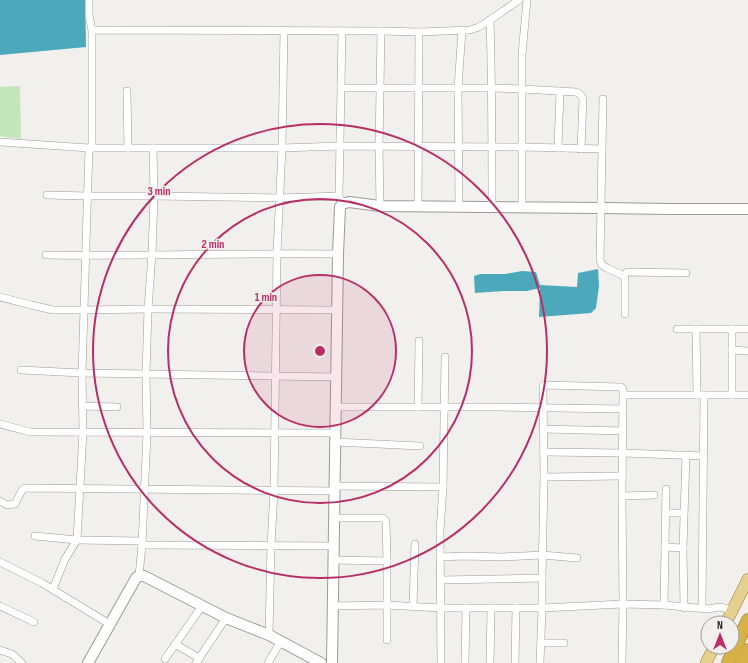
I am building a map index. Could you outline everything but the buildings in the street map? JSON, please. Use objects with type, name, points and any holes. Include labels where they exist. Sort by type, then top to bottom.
[{"type":"highway","points":[[733,661],[748,620]]},
{"type":"highway","points":[[733,661],[748,650]]},
{"type":"main road","points":[[730,615],[748,578]]},
{"type":"street","points":[[53,589],[65,559],[77,540],[82,432],[82,373],[88,196],[91,148],[92,30],[89,16],[89,0]]},
{"type":"street","points":[[92,30],[419,32],[470,30],[479,27],[519,0]]},
{"type":"street","points":[[522,207],[522,54],[526,0]]},
{"type":"street","points":[[490,20],[492,88],[492,207]]},
{"type":"street","points":[[269,634],[274,490],[277,253],[282,148],[284,30]]},
{"type":"street","points":[[459,206],[458,88],[462,30]]},
{"type":"street","points":[[332,663],[338,254],[341,200],[340,146],[342,31]]},
{"type":"street","points":[[380,206],[379,146],[381,31]]},
{"type":"street","points":[[418,206],[419,32]]},
{"type":"street","points":[[341,88],[492,88],[576,92],[580,94],[583,99],[581,148]]},
{"type":"street","points":[[127,91],[128,148]]},
{"type":"street","points":[[558,148],[560,91]]},
{"type":"street","points":[[603,99],[601,263],[607,268],[624,276]]},
{"type":"street","points":[[0,142],[91,148],[459,146],[602,149]]},
{"type":"street","points":[[140,576],[147,433],[146,374],[154,196],[153,148]]},
{"type":"street","points":[[47,195],[341,200],[380,206],[671,210],[748,209]]},
{"type":"street","points":[[46,255],[86,256],[277,253],[338,254]]},
{"type":"street","points":[[624,276],[625,273],[629,272],[686,272]]},
{"type":"street","points":[[624,276],[625,314]]},
{"type":"street","points":[[0,297],[31,306],[54,310],[148,308],[337,310]]},
{"type":"street","points":[[677,329],[748,329]]},
{"type":"street","points":[[696,329],[696,395]]},
{"type":"street","points":[[732,329],[732,395]]},
{"type":"street","points":[[418,407],[419,341]]},
{"type":"street","points":[[732,350],[748,350]]},
{"type":"street","points":[[441,663],[440,531],[443,487],[445,357]]},
{"type":"street","points":[[21,370],[82,373],[336,376]]},
{"type":"street","points":[[540,663],[544,477],[543,388],[545,385],[621,387],[623,389],[622,663]]},
{"type":"street","points":[[624,395],[748,395]]},
{"type":"street","points":[[702,608],[704,395]]},
{"type":"street","points":[[82,406],[117,406]]},
{"type":"street","points":[[336,407],[623,410]]},
{"type":"street","points":[[0,424],[30,432],[275,433],[420,446]]},
{"type":"street","points":[[544,429],[623,431]]},
{"type":"street","points":[[544,452],[704,456]]},
{"type":"street","points":[[684,608],[683,548],[686,455]]},
{"type":"street","points":[[544,477],[622,476]]},
{"type":"street","points":[[0,501],[7,505],[15,504],[22,490],[25,488],[274,490],[443,487]]},
{"type":"street","points":[[664,605],[666,489]]},
{"type":"street","points":[[622,496],[654,495]]},
{"type":"street","points":[[666,512],[684,512]]},
{"type":"street","points":[[335,518],[383,518],[386,521],[387,640]]},
{"type":"street","points":[[35,536],[77,540],[142,543],[334,546]]},
{"type":"street","points":[[413,606],[415,544]]},
{"type":"street","points":[[665,547],[683,548]]},
{"type":"street","points":[[440,557],[502,557],[542,555],[577,558]]},
{"type":"street","points":[[333,560],[387,561]]},
{"type":"street","points":[[0,562],[53,589],[111,625]]},
{"type":"street","points":[[88,663],[111,625],[136,578],[140,576],[147,577],[226,618],[269,634],[321,663]]},
{"type":"street","points":[[440,580],[542,578]]},
{"type":"street","points":[[333,606],[386,605],[441,608],[542,608],[623,604],[664,605],[707,609],[720,607],[732,610]]},
{"type":"street","points":[[0,606],[34,622]]},
{"type":"street","points":[[165,659],[202,606]]},
{"type":"street","points":[[465,663],[466,608]]},
{"type":"street","points":[[490,663],[491,608]]},
{"type":"street","points":[[515,663],[516,608]]},
{"type":"street","points":[[175,644],[198,660],[226,618]]},
{"type":"street","points":[[268,663],[281,641]]},
{"type":"street","points":[[541,643],[564,643]]},
{"type":"street","points":[[0,650],[12,654],[22,663]]},
{"type":"green space","points":[[20,86],[21,139],[0,136],[0,87]]},
{"type":"water","points":[[0,0],[85,0],[86,47],[0,55]]},
{"type":"water","points":[[598,269],[599,286],[596,308],[591,313],[539,317],[540,288],[527,291],[475,293],[474,276],[480,274],[505,274],[522,271],[536,272],[540,285],[577,287],[578,273]]}]
